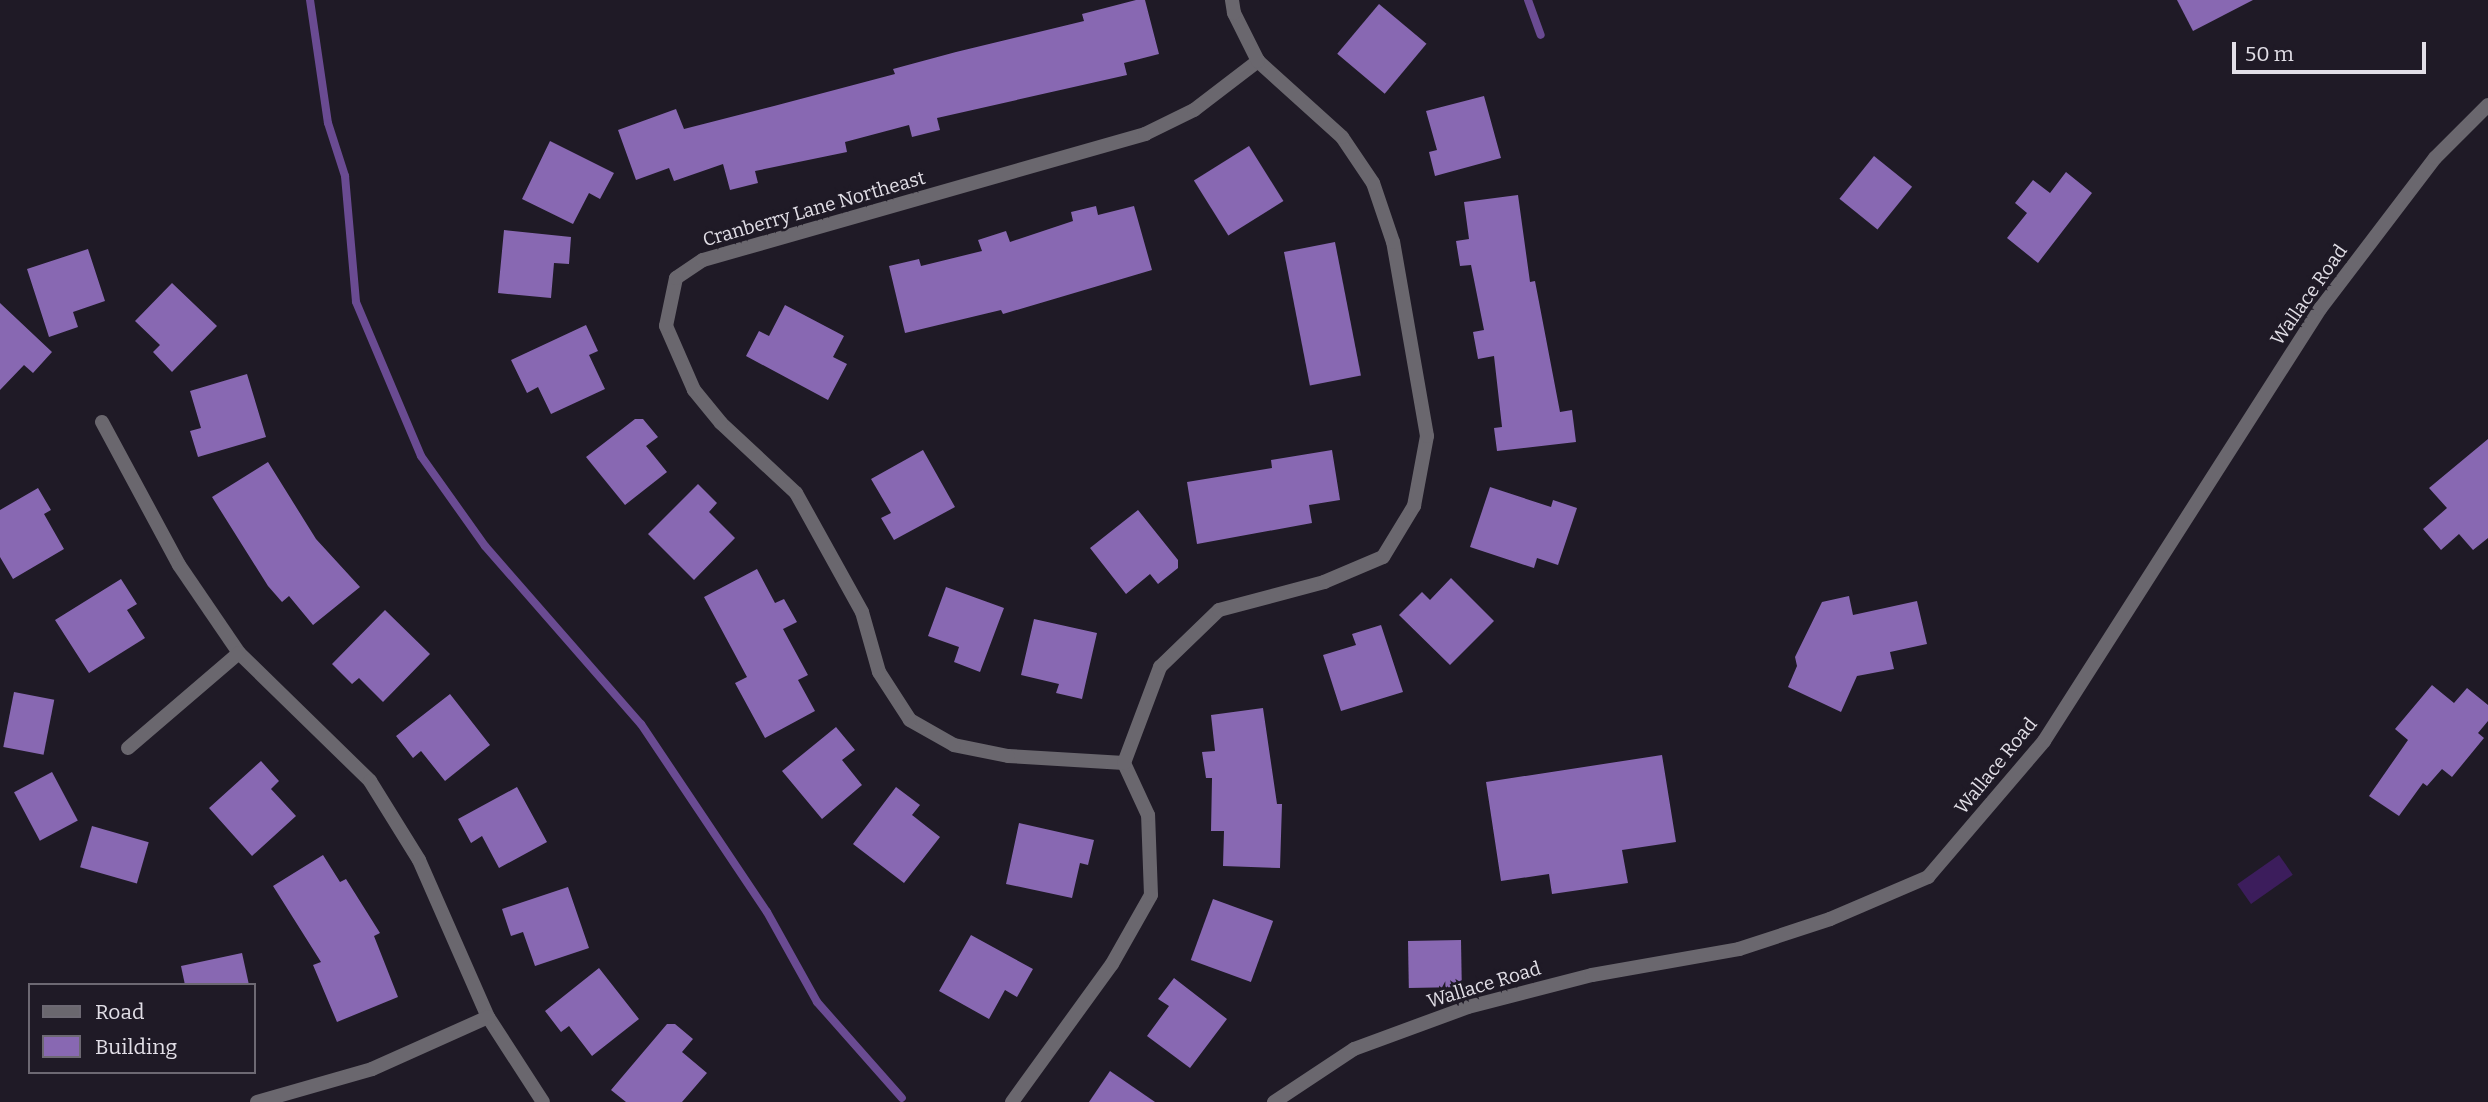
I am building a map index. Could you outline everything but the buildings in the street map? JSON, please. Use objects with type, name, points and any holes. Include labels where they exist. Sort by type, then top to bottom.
[{"type":"street","points":[[1012,1102],[1112,964],[1150,895],[1148,815],[1124,763],[1160,667],[1219,610],[1324,582],[1383,557],[1414,506],[1427,436],[1393,242],[1373,183],[1342,137],[1258,61],[1234,13],[1232,0]]},
{"type":"street","name":"Cranberry Lane Northeast","points":[[1124,763],[1009,756],[954,745],[910,720],[880,672],[862,612],[796,493],[721,423],[694,390],[666,326],[676,278],[703,260],[1145,134],[1194,110],[1258,61]]},
{"type":"street","name":"Wallace Road","points":[[1274,1102],[1354,1049],[1468,1007],[1592,975],[1739,949],[1830,919],[1928,877],[2044,741],[2320,309],[2435,158],[2488,105]]},
{"type":"street","points":[[102,422],[179,565],[239,653],[370,781],[419,860],[488,1017],[543,1102]]},
{"type":"street","points":[[128,748],[239,653]]},
{"type":"street","points":[[257,1102],[372,1069],[488,1017]]},
{"type":"shaded area","points":[[2279,855],[2293,875],[2251,904],[2237,884]]},
{"type":"waterway","points":[[310,0],[328,123],[345,176],[356,302],[421,456],[485,546],[641,724],[767,912],[817,1002],[902,1098]]},
{"type":"waterway","points":[[1528,0],[1541,35]]}]
